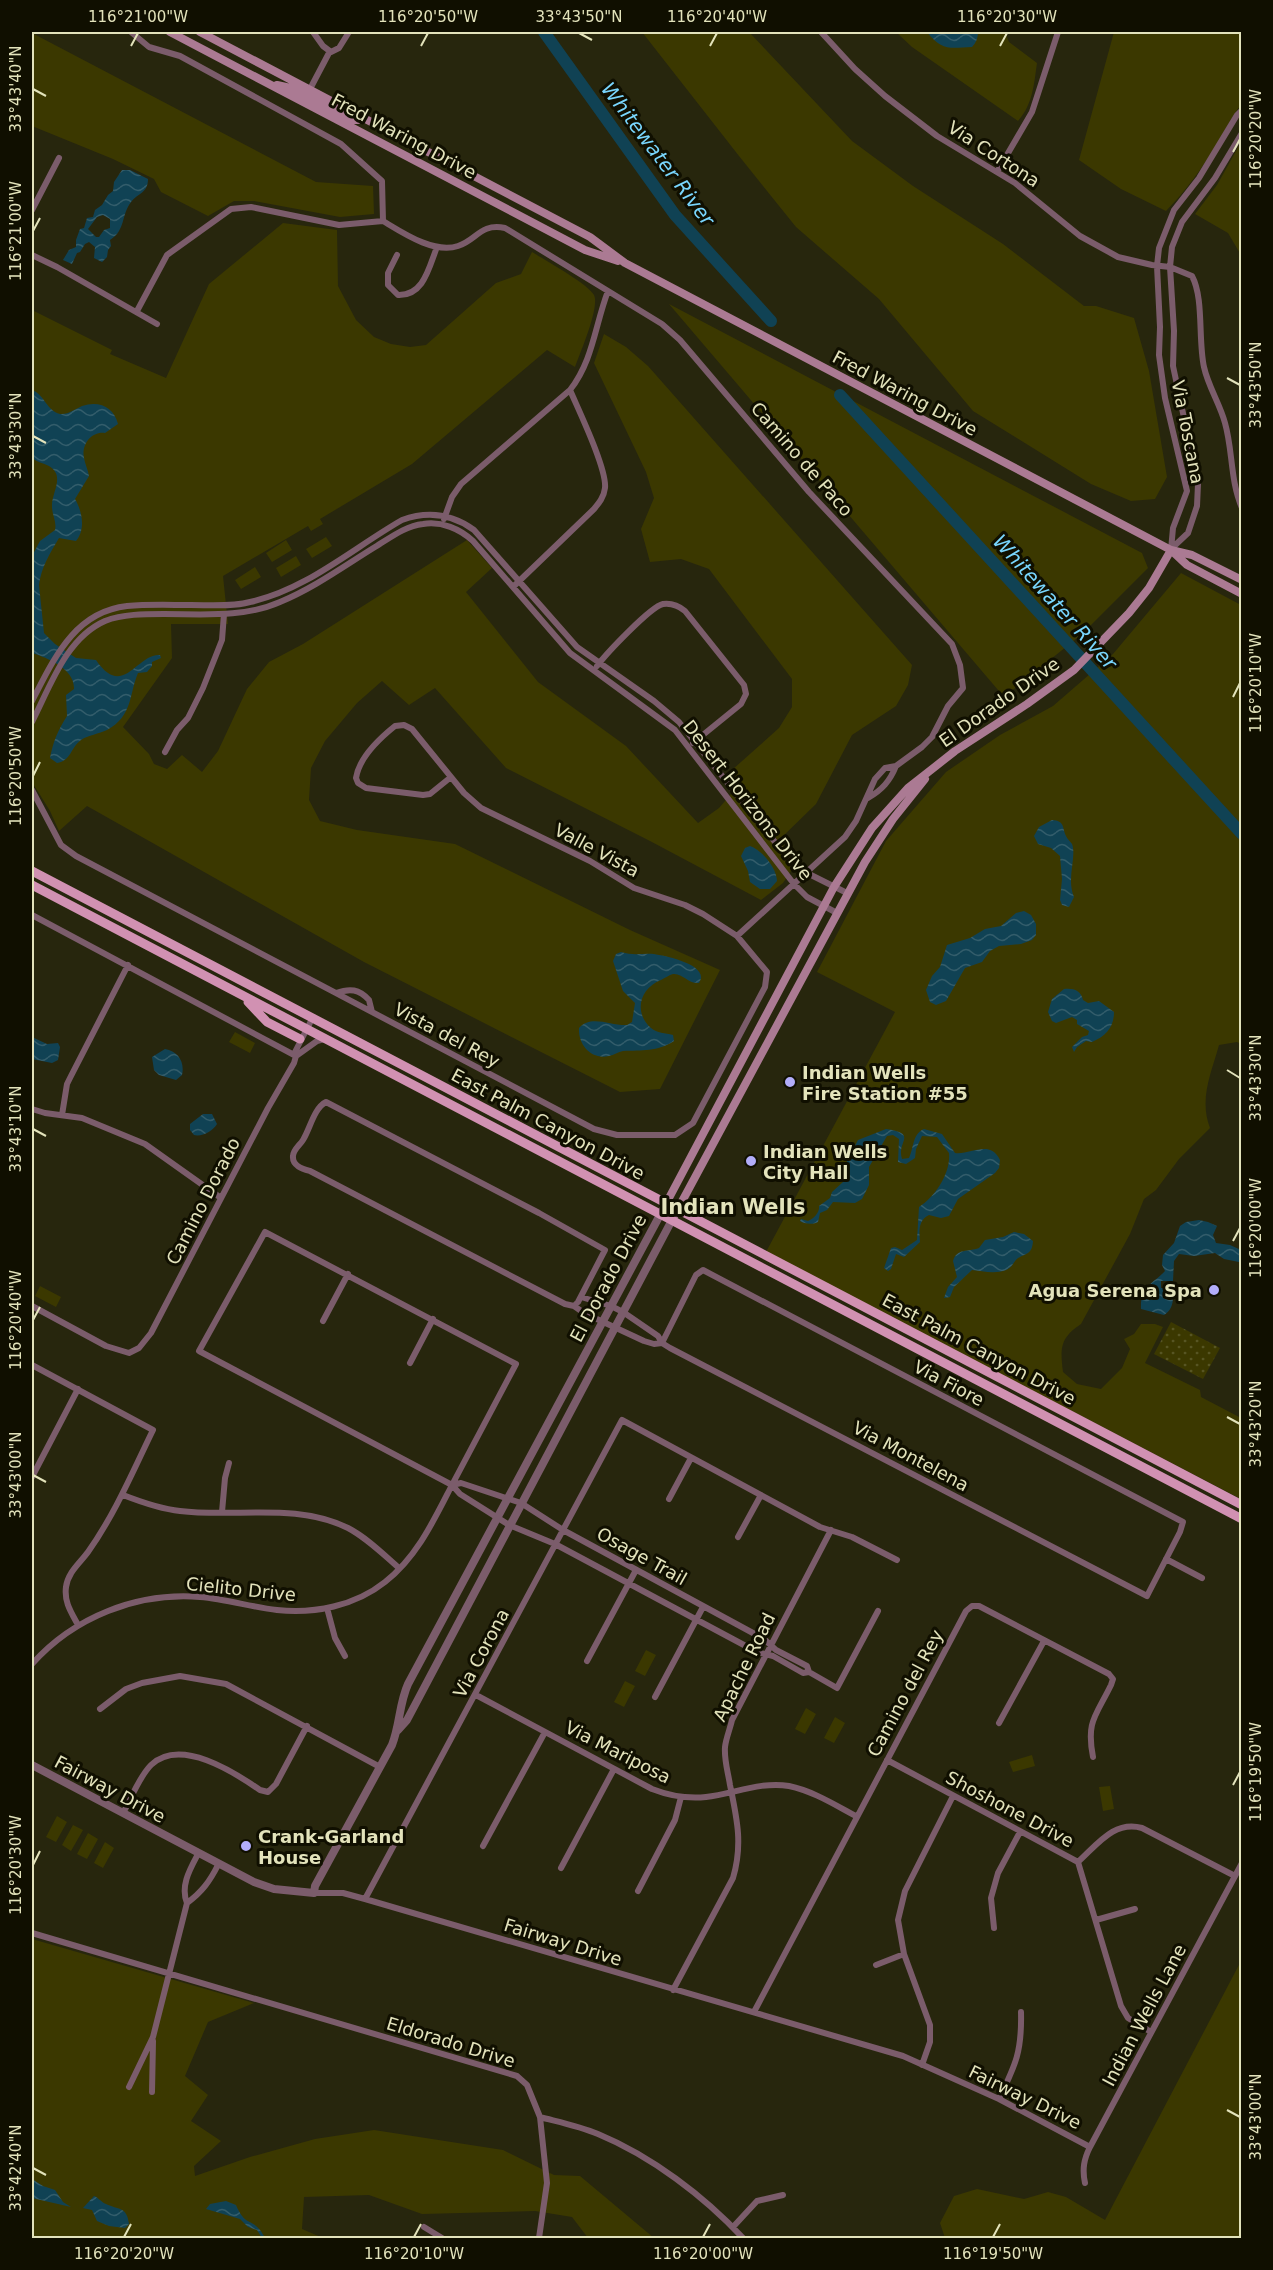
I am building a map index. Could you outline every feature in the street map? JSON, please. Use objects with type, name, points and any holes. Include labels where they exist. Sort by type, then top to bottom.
[{"type":"main road","name":"Fred Waring Drive","points":[[170,32],[585,250],[625,263]]},
{"type":"main road","name":"Fred Waring Drive","points":[[200,32],[590,237],[625,263],[1171,550],[1192,555],[1242,580]]},
{"type":"main road","points":[[267,83],[295,89],[353,120],[362,117]]},
{"type":"main road","name":"Fred Waring Drive","points":[[1171,550],[1187,565],[1242,594]]},
{"type":"main road","name":"El Dorado Drive","points":[[660,1215],[834,887],[860,844],[908,788],[955,751],[1028,704],[1074,670],[1129,613],[1149,588],[1171,550]]},
{"type":"main road","name":"El Dorado Drive","points":[[672,1220],[847,893],[880,837],[934,769]]},
{"type":"main road","name":"East Palm Canyon Drive","points":[[32,871],[1242,1505]]},
{"type":"main road","name":"East Palm Canyon Drive","points":[[32,885],[1242,1519]]},
{"type":"main road","points":[[240,994],[267,1022],[300,1039]]},
{"type":"main road","points":[[742,1060],[755,1066]]},
{"type":"main road","points":[[720,1102],[732,1108]]},
{"type":"street","points":[[131,32],[149,47],[180,56],[341,144],[382,181],[383,221]]},
{"type":"street","points":[[313,32],[331,51]]},
{"type":"street","points":[[310,89],[331,51],[339,48],[349,32]]},
{"type":"street","name":"Via Cortona","points":[[821,32],[855,69],[885,96],[937,136],[1015,183],[1080,236],[1118,257],[1170,267]]},
{"type":"street","points":[[997,172],[1032,112],[1058,32]]},
{"type":"street","name":"Via Toscana","points":[[1171,550],[1173,528],[1187,490],[1164,392],[1159,355],[1157,266],[1159,248],[1174,210],[1199,178],[1236,115],[1242,110]]},
{"type":"street","name":"Via Toscana","points":[[1171,550],[1188,532],[1197,506],[1198,484],[1173,366],[1174,331],[1170,267],[1172,247],[1182,222],[1215,178],[1242,133]]},
{"type":"street","points":[[32,210],[59,158]]},
{"type":"street","points":[[137,311],[167,255],[231,209],[251,207],[339,225],[383,221],[437,247],[420,287],[407,295],[398,295],[388,285],[388,273],[397,255]]},
{"type":"street","name":"Camino de Paco","points":[[437,247],[457,247],[483,230],[494,227],[511,231],[662,324],[680,340],[808,492],[952,644],[960,665],[963,688],[948,706],[932,737],[896,766],[885,768],[874,779],[867,799],[844,837],[807,874],[737,936]]},
{"type":"street","points":[[32,255],[157,324]]},
{"type":"street","points":[[1170,267],[1185,271],[1196,282],[1204,367],[1225,422],[1233,481],[1242,508]]},
{"type":"street","points":[[32,722],[72,648],[84,634],[105,621],[149,614],[224,614],[258,610],[317,583],[404,530],[424,523],[443,524],[452,497],[461,484],[570,390],[581,376],[595,340],[608,291]]},
{"type":"street","points":[[513,587],[594,509],[605,491],[602,470],[570,390]]},
{"type":"street","name":"Desert Horizons Drive","points":[[32,700],[64,642],[83,624],[115,608],[239,604],[277,595],[402,520],[419,515],[445,516],[474,530],[571,641],[670,713],[795,867],[847,893]]},
{"type":"street","name":"Desert Horizons Drive","points":[[443,524],[460,531],[473,541],[570,653],[667,722],[794,884],[807,897],[837,913]]},
{"type":"street","points":[[593,671],[653,609],[666,604],[676,605],[685,610],[744,686],[746,694],[741,704],[688,746]]},
{"type":"street","points":[[165,752],[177,730],[188,718],[202,688],[222,640],[224,614]]},
{"type":"street","name":"Valle Vista","points":[[452,777],[430,794],[423,795],[366,788],[358,783],[356,778],[359,767],[391,729],[400,725],[412,729],[481,808],[590,861],[634,888],[685,905],[737,936]]},
{"type":"street","name":"Camino de Paco","points":[[867,799],[883,788],[896,766]]},
{"type":"street","name":"Vista del Rey","points":[[32,790],[62,845],[76,856],[594,1129],[617,1135],[675,1135],[693,1123],[765,987],[767,972],[737,936]]},
{"type":"street","points":[[32,915],[296,1056]]},
{"type":"street","points":[[62,1115],[70,1076],[128,965]]},
{"type":"street","points":[[336,993],[352,989],[362,993],[369,1000],[372,1012]]},
{"type":"street","name":"Camino Dorado","points":[[296,1056],[295,1052],[300,1039],[312,1019]]},
{"type":"street","name":"Camino Dorado","points":[[32,1306],[106,1346],[129,1353],[139,1348],[151,1333],[296,1056],[316,1041],[324,1039]]},
{"type":"street","points":[[326,1102],[331,1104],[605,1250],[581,1297],[574,1306],[565,1304],[299,1167],[293,1157],[309,1131],[318,1108],[326,1102]]},
{"type":"street","points":[[32,1109],[82,1118],[145,1144],[221,1198]]},
{"type":"street","name":"El Dorado Drive","points":[[398,1730],[402,1696],[408,1684],[660,1215]]},
{"type":"street","name":"El Dorado Drive","points":[[314,1893],[315,1886],[672,1220]]},
{"type":"street","name":"Osage Trail","points":[[348,1274],[265,1232],[199,1352],[452,1485],[460,1494],[509,1525],[555,1544],[757,1652],[803,1672],[809,1672],[837,1688],[878,1611]]},
{"type":"street","name":"Via Fiore","points":[[662,1343],[696,1275],[701,1270],[706,1271],[1183,1522],[1166,1559]]},
{"type":"street","points":[[323,1321],[348,1274],[433,1319],[410,1363]]},
{"type":"street","name":"Via Montelena","points":[[581,1297],[623,1312],[658,1336],[662,1343],[1147,1596],[1166,1559]]},
{"type":"street","points":[[584,1313],[590,1300]]},
{"type":"street","name":"Via Montelena","points":[[574,1306],[640,1339],[654,1344],[662,1343]]},
{"type":"street","name":"Cielito Drive","points":[[32,1664],[78,1625],[127,1604],[170,1596],[200,1597],[276,1610],[304,1611],[346,1603],[375,1589],[399,1568],[423,1539],[516,1364],[433,1319]]},
{"type":"street","points":[[640,1339],[646,1327]]},
{"type":"street","points":[[32,1365],[153,1430],[123,1495],[88,1553],[72,1571],[66,1585],[66,1603],[78,1625]]},
{"type":"street","points":[[32,1477],[78,1389]]},
{"type":"street","name":"Via Corona","points":[[365,1899],[622,1420],[691,1458]]},
{"type":"street","points":[[669,1499],[691,1458],[820,1527],[852,1537],[897,1560]]},
{"type":"street","points":[[222,1512],[225,1478],[229,1463]]},
{"type":"street","name":"Osage Trail","points":[[452,1485],[461,1483],[522,1503],[563,1530],[764,1639],[776,1650],[807,1666],[809,1672]]},
{"type":"street","points":[[123,1495],[149,1505],[180,1511],[313,1515],[363,1537],[399,1568]]},
{"type":"street","points":[[738,1538],[761,1495]]},
{"type":"street","name":"Apache Road","points":[[673,1990],[733,1878],[737,1866],[740,1851],[739,1831],[725,1746],[732,1720],[831,1530]]},
{"type":"street","points":[[1166,1559],[1202,1578]]},
{"type":"street","points":[[587,1661],[636,1570]]},
{"type":"street","name":"Camino del Rey","points":[[754,2012],[966,1611],[972,1606],[979,1606],[1106,1671],[1112,1677],[1111,1686],[1090,1725],[1092,1757]]},
{"type":"street","points":[[655,1697],[703,1607]]},
{"type":"street","points":[[327,1608],[335,1638],[345,1656]]},
{"type":"street","points":[[999,1723],[1044,1641]]},
{"type":"street","points":[[100,1709],[126,1689],[142,1683],[180,1676],[226,1684],[380,1767]]},
{"type":"street","name":"Via Mariposa","points":[[476,1695],[652,1789],[681,1797],[708,1797],[768,1786],[787,1786],[808,1792],[856,1816]]},
{"type":"street","points":[[123,1813],[151,1765],[173,1754],[199,1756],[260,1790],[268,1792],[276,1784],[307,1726]]},
{"type":"street","points":[[483,1846],[545,1732]]},
{"type":"street","name":"Shoshone Drive","points":[[887,1760],[1078,1862],[1120,2006],[1128,2018],[1151,2032]]},
{"type":"street","name":"Fairway Drive","points":[[32,1765],[219,1865],[274,1889],[343,1893],[903,2056],[999,2099],[1090,2147]]},
{"type":"street","points":[[561,1868],[614,1769]]},
{"type":"street","points":[[922,2065],[930,2042],[930,2025],[904,1954],[898,1920],[905,1891],[953,1796]]},
{"type":"street","points":[[638,1891],[675,1820],[681,1797]]},
{"type":"street","points":[[1078,1862],[1113,1830],[1124,1825],[1133,1825],[1234,1876]]},
{"type":"street","points":[[994,1928],[991,1898],[998,1873],[1020,1832]]},
{"type":"street","points":[[129,2087],[153,2037],[187,1903],[184,1889],[188,1873],[198,1854]]},
{"type":"street","name":"Indian Wells Lane","points":[[1085,2183],[1084,2159],[1242,1863]]},
{"type":"street","points":[[187,1903],[208,1884],[219,1865]]},
{"type":"street","points":[[1096,1920],[1135,1909]]},
{"type":"street","name":"Eldorado Drive","points":[[32,1933],[517,2076],[527,2085],[540,2117],[547,2183],[538,2238]]},
{"type":"street","points":[[876,1965],[904,1954]]},
{"type":"street","points":[[999,2099],[1019,2057],[1022,2033],[1021,2012]]},
{"type":"street","points":[[152,2092],[153,2037]]},
{"type":"street","points":[[540,2117],[597,2134],[634,2153],[677,2181],[743,2238]]},
{"type":"street","points":[[733,2227],[757,2201],[783,2195]]},
{"type":"street","points":[[424,2226],[442,2238]]},
{"type":"shaded area","points":[[642,32],[749,32],[852,141],[913,186],[1003,244],[1084,306],[1096,306],[1134,318],[1149,371],[1167,477],[1155,499],[1131,501],[1091,484],[973,411],[879,299],[796,227]]},
{"type":"shaded area","points":[[896,32],[1005,32],[1009,42],[1037,63],[1032,94],[1027,108],[1018,121],[912,47]]},
{"type":"shaded area","points":[[1114,32],[1241,32],[1241,105],[1200,170],[1166,211],[1121,189],[1079,160]]},
{"type":"shaded area","points":[[32,33],[316,182],[373,186],[374,214],[340,217],[254,201],[234,201],[208,216],[161,192],[154,179],[113,159],[32,126]]},
{"type":"shaded area","points":[[1241,142],[1241,255],[1228,233],[1195,214],[1217,185]]},
{"type":"shaded area","points":[[283,223],[337,230],[338,286],[356,320],[374,337],[391,344],[410,347],[426,345],[496,283],[521,274],[532,252],[566,272],[590,290],[595,301],[592,319],[575,367],[547,350],[412,464],[320,519],[323,524],[311,531],[308,526],[223,576],[228,624],[171,624],[172,658],[123,727],[149,754],[154,764],[167,769],[182,755],[202,772],[218,751],[247,689],[269,662],[303,644],[467,540],[492,568],[466,592],[538,682],[626,746],[698,823],[719,808],[737,787],[732,770],[779,728],[792,707],[792,679],[709,569],[681,559],[650,562],[641,529],[654,498],[646,472],[594,363],[604,334],[626,347],[648,366],[912,665],[908,685],[896,706],[852,735],[816,804],[779,840],[797,862],[783,883],[761,900],[506,768],[435,688],[409,705],[382,681],[357,703],[325,741],[311,768],[309,800],[320,821],[357,830],[455,844],[630,930],[720,970],[660,1089],[620,1092],[364,962],[87,806],[59,831],[32,782],[32,310],[112,350],[110,354],[166,378],[209,284]]},
{"type":"shaded area","points":[[669,304],[1142,553],[1148,568],[1082,634],[1004,697]]},
{"type":"shaded area","points":[[326,537],[332,546],[312,558],[306,549]]},
{"type":"shaded area","points":[[286,540],[292,550],[272,562],[266,553]]},
{"type":"shaded area","points":[[296,556],[301,565],[281,577],[276,568]]},
{"type":"shaded area","points":[[255,567],[261,577],[241,589],[235,580]]},
{"type":"shaded area","points":[[1181,573],[1241,605],[1241,1044],[1237,1042],[1219,1045],[1206,1097],[1210,1128],[1179,1159],[1156,1190],[1144,1199],[1130,1234],[1081,1324],[1065,1339],[1062,1364],[1063,1372],[1077,1384],[1101,1389],[1122,1368],[1130,1349],[1124,1339],[1134,1334],[1141,1324],[1155,1324],[1163,1327],[1145,1363],[1200,1390],[1201,1397],[1241,1418],[1241,1499],[766,1252],[895,1012],[817,972],[886,841],[946,772],[1000,735],[1053,706],[1113,654]]},
{"type":"shaded area","points":[[235,1032],[255,1043],[250,1053],[229,1042]]},
{"type":"shaded area","points":[[40,1286],[61,1297],[56,1307],[35,1296]]},
{"type":"shaded area","points":[[1171,1322],[1220,1348],[1203,1379],[1154,1354]]},
{"type":"shaded area","points":[[646,1650],[656,1655],[645,1676],[635,1671]]},
{"type":"shaded area","points":[[625,1681],[635,1686],[624,1707],[614,1702]]},
{"type":"shaded area","points":[[806,1708],[816,1714],[805,1734],[795,1729]]},
{"type":"shaded area","points":[[835,1717],[845,1723],[834,1743],[824,1738]]},
{"type":"shaded area","points":[[1032,1755],[1035,1766],[1013,1772],[1009,1762]]},
{"type":"shaded area","points":[[1110,1786],[1114,1809],[1103,1811],[1099,1787]]},
{"type":"shaded area","points":[[57,1816],[67,1822],[56,1842],[46,1837]]},
{"type":"shaded area","points":[[73,1825],[83,1830],[71,1851],[62,1845]]},
{"type":"shaded area","points":[[88,1833],[98,1839],[87,1859],[77,1854]]},
{"type":"shaded area","points":[[105,1842],[114,1848],[103,1868],[94,1863]]},
{"type":"shaded area","points":[[32,1939],[254,2003],[208,2022],[185,2076],[208,2095],[191,2121],[221,2141],[194,2166],[195,2176],[250,2157],[315,2139],[374,2130],[503,2150],[554,2175],[580,2176],[654,2238],[588,2238],[572,2217],[535,2211],[422,2214],[369,2195],[304,2197],[302,2229],[323,2238],[32,2238]]},
{"type":"shaded area","points":[[1241,1961],[1241,2238],[945,2238],[940,2223],[954,2196],[977,2189],[1024,2199],[1048,2192],[1066,2197],[1105,2220]]},
{"type":"water","points":[[927,32],[978,32],[972,47],[957,48],[942,45]]},
{"type":"water","points":[[122,170],[130,170],[148,179],[146,187],[128,207],[119,232],[110,240],[111,246],[107,257],[102,262],[94,258],[95,247],[89,242],[77,253],[72,264],[63,260],[69,250],[76,247],[80,229],[84,228],[87,218],[93,217],[95,210],[113,191],[114,182]],"holes":[[[103,215],[110,219],[110,228],[104,230],[99,237],[88,229],[97,217]]]},
{"type":"water","points":[[32,390],[60,414],[66,414],[88,404],[100,405],[113,413],[118,424],[105,433],[92,436],[84,448],[89,476],[75,499],[81,514],[81,531],[76,541],[59,538],[46,561],[40,579],[44,633],[55,644],[76,658],[96,660],[114,676],[130,672],[152,656],[160,655],[161,658],[152,662],[147,672],[138,673],[129,704],[122,718],[107,730],[81,740],[65,760],[57,763],[50,758],[51,752],[56,736],[67,716],[66,695],[74,689],[73,682],[65,670],[53,661],[32,653],[32,556],[40,541],[55,530],[52,502],[57,480],[54,470],[32,458]]},
{"type":"water","points":[[1052,820],[1061,823],[1073,849],[1071,883],[1074,897],[1069,907],[1062,905],[1060,900],[1062,879],[1060,856],[1051,848],[1038,844],[1034,836],[1039,827]]},
{"type":"water","points":[[750,846],[764,855],[772,865],[777,881],[770,889],[760,889],[750,882],[741,856],[745,848]]},
{"type":"water","points":[[1024,911],[1031,915],[1036,924],[1036,935],[1032,940],[1021,944],[999,946],[990,951],[982,962],[965,968],[946,1001],[936,1005],[930,1002],[926,990],[932,976],[940,967],[947,945],[970,938],[985,929],[1001,926],[1016,913]]},
{"type":"water","points":[[621,952],[654,954],[677,959],[693,966],[699,971],[701,977],[699,983],[695,983],[680,975],[672,974],[648,989],[641,1001],[645,1022],[656,1031],[673,1035],[674,1041],[655,1049],[623,1051],[609,1056],[597,1056],[583,1045],[579,1028],[595,1021],[621,1025],[632,1022],[635,1003],[623,991],[613,961],[616,954]]},
{"type":"water","points":[[1064,989],[1076,990],[1088,1003],[1099,1001],[1114,1012],[1111,1027],[1105,1034],[1092,1042],[1086,1041],[1074,1052],[1072,1047],[1082,1037],[1088,1035],[1089,1031],[1077,1024],[1077,1020],[1072,1017],[1056,1023],[1052,1021],[1048,1012],[1052,999]]},
{"type":"water","points":[[32,1037],[47,1044],[58,1043],[60,1047],[58,1060],[52,1063],[32,1059]]},
{"type":"water","points":[[165,1049],[174,1052],[180,1058],[183,1070],[182,1075],[176,1080],[159,1075],[154,1070],[152,1057]]},
{"type":"water","points":[[203,1114],[212,1114],[217,1124],[207,1133],[194,1135],[190,1130],[190,1124]]},
{"type":"water","points":[[886,1129],[902,1133],[904,1136],[902,1159],[909,1158],[917,1134],[924,1129],[942,1134],[955,1153],[986,1149],[991,1150],[1000,1160],[999,1168],[995,1173],[958,1199],[949,1216],[941,1218],[929,1215],[925,1217],[920,1227],[920,1242],[904,1257],[896,1254],[891,1269],[888,1271],[884,1268],[891,1248],[902,1250],[917,1240],[919,1207],[931,1197],[945,1176],[949,1153],[937,1137],[922,1136],[915,1158],[906,1164],[898,1162],[899,1139],[893,1135],[887,1136],[869,1167],[869,1185],[862,1199],[855,1203],[833,1202],[827,1210],[820,1213],[816,1223],[809,1224],[800,1221],[801,1219],[808,1221],[814,1217],[819,1211],[819,1206],[830,1198],[832,1192],[843,1182],[847,1161],[858,1140]]},
{"type":"water","points":[[1199,1220],[1217,1226],[1213,1235],[1216,1243],[1230,1245],[1241,1250],[1241,1259],[1239,1262],[1224,1259],[1215,1253],[1194,1256],[1179,1254],[1174,1261],[1173,1281],[1161,1281],[1161,1288],[1171,1288],[1173,1300],[1169,1310],[1164,1315],[1141,1309],[1145,1290],[1165,1271],[1162,1265],[1163,1255],[1174,1243],[1180,1226],[1186,1222]]},
{"type":"water","points":[[1014,1232],[1024,1234],[1033,1241],[1028,1253],[1018,1258],[1010,1268],[1004,1271],[972,1270],[954,1287],[950,1297],[944,1298],[948,1287],[957,1277],[953,1261],[957,1254],[979,1248],[985,1240],[1003,1237]]},
{"type":"water","points":[[32,2179],[55,2190],[63,2202],[71,2207],[32,2198]]},
{"type":"water","points":[[94,2196],[124,2211],[129,2224],[125,2228],[109,2226],[97,2221],[92,2210],[83,2208]]},
{"type":"water","points":[[226,2201],[236,2205],[242,2216],[256,2226],[266,2238],[262,2238],[257,2230],[248,2227],[240,2219],[206,2209],[210,2204]]},
{"type":"waterway","name":"Whitewater River","points":[[544,32],[675,215],[771,321]]},
{"type":"waterway","name":"Whitewater River","points":[[840,395],[1242,834]]},
{"type":"place","name":"Indian Wells Fire Station #55","points":[[790,1082]]},
{"type":"place","name":"Indian Wells City Hall","points":[[751,1161]]},
{"type":"place","name":"Agua Serena Spa","points":[[1214,1290]]},
{"type":"place","name":"Crank-Garland House","points":[[246,1846]]},
{"type":"district","name":"Indian Wells","points":[[733,1207]]}]
